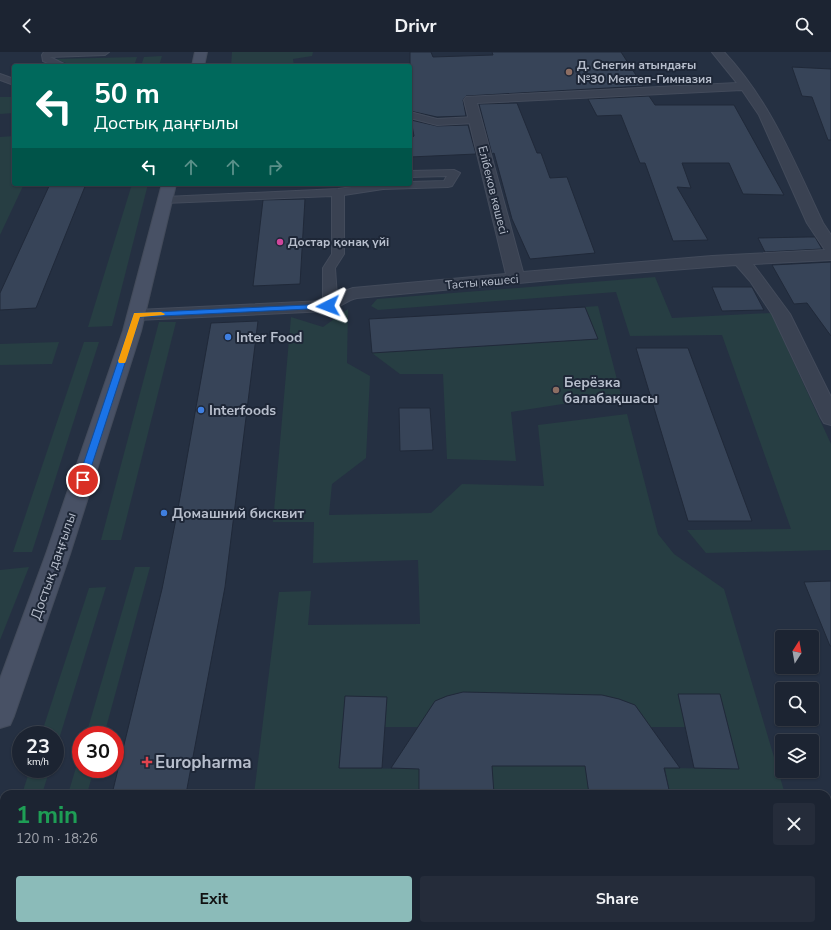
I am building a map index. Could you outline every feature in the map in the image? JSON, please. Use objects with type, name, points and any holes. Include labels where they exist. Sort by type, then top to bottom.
[{"type":"main road","points":[[198,64],[201,52]]},
{"type":"main road","name":"Достық даңғылы","points":[[0,716],[58,554],[136,315],[168,186]]},
{"type":"street","points":[[718,52],[730,65],[765,115],[814,223],[831,246]]},
{"type":"street","name":"Елібеков көшесі","points":[[516,279],[470,100],[745,86]]},
{"type":"street","name":"Тасты көшесі","points":[[136,315],[328,306],[338,299],[350,294],[635,268],[831,255]]},
{"type":"street","points":[[741,260],[756,278],[781,314],[831,418]]},
{"type":"lane","points":[[56,64],[46,59],[47,53],[106,52]]},
{"type":"lane","points":[[0,77],[12,81]]},
{"type":"lane","points":[[412,116],[437,122],[475,120]]},
{"type":"lane","points":[[412,174],[454,173],[448,184],[412,185]]},
{"type":"lane","points":[[165,200],[338,192],[377,186]]},
{"type":"lane","points":[[330,297],[329,268],[338,254],[338,192]]},
{"type":"green space","points":[[232,52],[313,52],[312,56],[293,59],[294,64],[231,64]]},
{"type":"green space","points":[[162,56],[160,64],[142,64],[144,57]]},
{"type":"green space","points":[[137,57],[135,64],[69,64],[55,59]]},
{"type":"green space","points":[[0,97],[12,97],[12,113],[0,114]]},
{"type":"green space","points":[[12,136],[12,186],[23,186],[0,235],[0,137]]},
{"type":"green space","points":[[131,186],[147,186],[112,326],[88,327]]},
{"type":"green space","points":[[655,277],[672,318],[771,313],[831,444],[831,550],[706,553],[687,530],[791,529],[722,335],[630,336],[616,292],[378,310],[371,306],[377,299]]},
{"type":"green space","points":[[598,306],[621,395],[511,412],[516,461],[447,459],[443,374],[400,374],[372,353],[598,339],[585,307]]},
{"type":"green space","points":[[348,309],[347,363],[370,376],[366,458],[332,484],[329,515],[431,513],[462,484],[544,486],[538,425],[627,414],[658,534],[674,554],[724,589],[775,760],[775,778],[780,778],[784,790],[669,790],[665,768],[739,769],[720,694],[678,694],[685,727],[647,727],[635,705],[602,695],[463,692],[435,701],[423,727],[385,727],[387,697],[345,696],[339,768],[419,769],[419,790],[254,790],[279,592],[311,591],[308,625],[420,624],[418,560],[313,563],[314,522],[273,522],[291,317],[323,327]]},
{"type":"green space","points":[[159,322],[176,322],[121,540],[101,540]]},
{"type":"green space","points":[[59,342],[52,364],[0,365],[0,344]]},
{"type":"green space","points":[[84,342],[99,342],[32,552],[13,552]]},
{"type":"green space","points":[[29,567],[0,640],[0,570]]},
{"type":"green space","points":[[135,567],[150,567],[106,726],[89,726]]},
{"type":"green space","points":[[106,587],[63,726],[44,726],[89,588]]},
{"type":"green space","points":[[492,766],[585,766],[588,790],[494,790]]},
{"type":"green space","points":[[27,778],[47,778],[43,790],[23,790]]},
{"type":"green space","points":[[73,778],[91,778],[88,790],[69,790]]},
{"type":"building","name":"Д. Снегин атындағы №30 Мектеп-Гимназия","points":[[410,52],[431,52],[433,57],[493,55],[492,52],[621,52],[643,86],[466,96],[463,100],[466,116],[437,117],[412,111],[412,64],[410,64]]},
{"type":"building","points":[[792,67],[831,69],[831,140],[828,140],[812,97],[802,96]]},
{"type":"building","points":[[649,96],[655,105],[734,105],[784,195],[743,194],[729,163],[682,163],[691,188],[677,187],[708,240],[673,241],[645,163],[640,163],[621,115],[597,116],[588,99]]},
{"type":"building","points":[[517,103],[537,153],[541,153],[550,178],[567,177],[595,253],[530,259],[512,219],[494,153],[492,154],[479,104]]},
{"type":"building","points":[[412,120],[437,126],[468,125],[476,154],[412,157],[412,138],[414,136]]},
{"type":"building","points":[[49,186],[85,186],[36,308],[0,310],[0,293]]},
{"type":"building","name":"Достар қонақ үйі","points":[[305,199],[300,284],[253,286],[263,200]]},
{"type":"building","points":[[815,237],[822,249],[765,252],[758,238]]},
{"type":"building","points":[[831,262],[831,336],[807,303],[794,304],[772,265]]},
{"type":"building","points":[[712,287],[752,287],[764,310],[722,311]]},
{"type":"building","points":[[585,307],[598,339],[372,353],[369,319]]},
{"type":"building","points":[[258,321],[225,587],[187,790],[113,790],[116,778],[124,778],[124,745],[162,589],[211,323]]},
{"type":"building","points":[[636,348],[688,348],[752,521],[688,521]]},
{"type":"building","points":[[399,408],[430,408],[433,450],[400,451]]},
{"type":"building","points":[[831,581],[831,646],[830,646],[804,582]]},
{"type":"building","points":[[463,692],[602,695],[619,699],[635,705],[680,768],[664,768],[669,790],[588,790],[585,766],[492,766],[494,790],[419,790],[419,769],[391,768],[435,701]]},
{"type":"building","points":[[678,694],[720,694],[739,769],[694,768]]},
{"type":"building","points":[[345,696],[387,697],[382,768],[339,768]]},
{"type":"slow traffic","points":[[122,361],[136,315],[161,314]]},
{"type":"place","name":"Д. Снегин атындағы №30 Мектеп-Гимназия","points":[[569,72]]},
{"type":"place","name":"Достар қонақ үйі","points":[[280,242]]},
{"type":"place","name":"Inter Food","points":[[228,337]]},
{"type":"place","name":"Берёзка балабақшасы","points":[[556,390]]},
{"type":"place","name":"Interfoods","points":[[201,410]]},
{"type":"place","name":"Домашний бисквит","points":[[164,513]]},
{"type":"place","name":"Europharma","points":[[147,762]]},
{"type":"route","points":[[83,480],[136,315],[328,306]]}]
